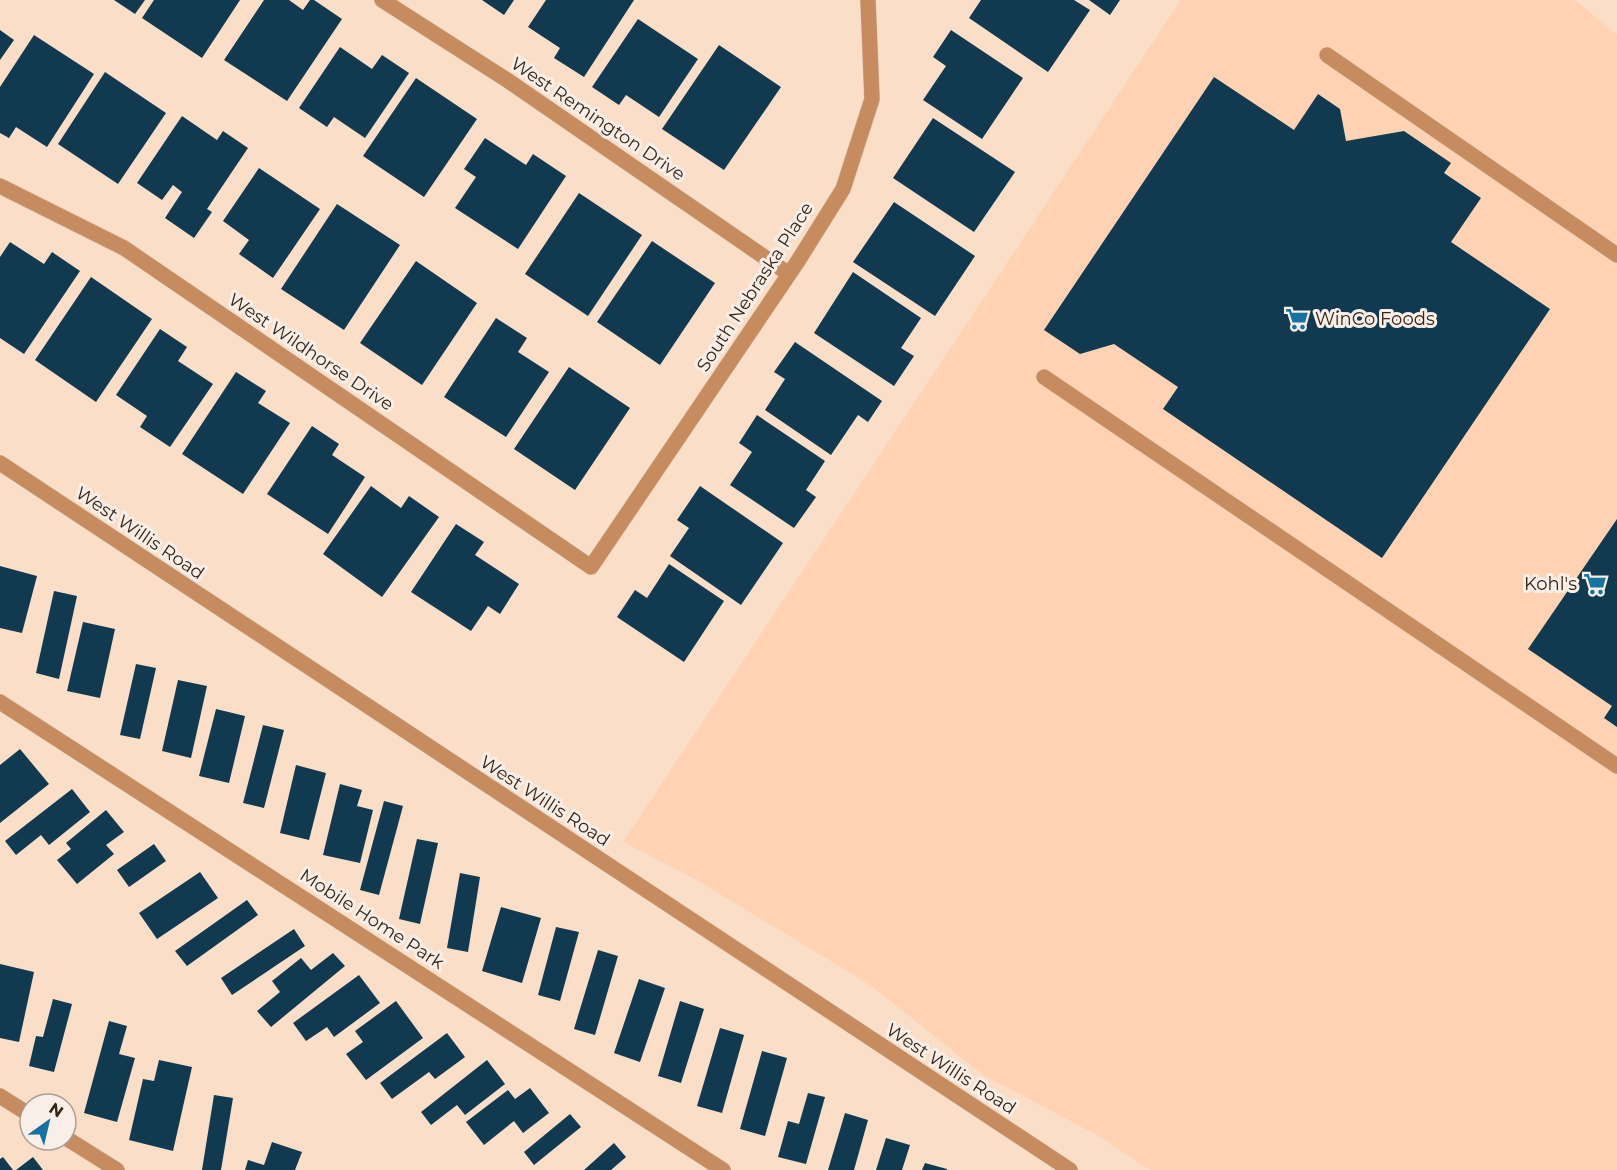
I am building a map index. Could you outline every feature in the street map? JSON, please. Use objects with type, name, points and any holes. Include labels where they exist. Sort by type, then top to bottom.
[{"type":"street","name":"West Remington Drive","points":[[382,0],[507,80],[789,274]]},
{"type":"street","name":"South Nebraska Place","points":[[591,567],[789,274],[843,189],[872,99],[868,0]]},
{"type":"street","points":[[1327,55],[1617,255]]},
{"type":"street","name":"West Wildhorse Drive","points":[[0,186],[124,248],[591,567]]},
{"type":"street","points":[[1044,377],[1617,766]]},
{"type":"street","name":"West Willis Road","points":[[0,463],[1070,1170]]},
{"type":"street","name":"Mobile Home Park","points":[[0,702],[723,1170]]},
{"type":"street","points":[[0,1096],[18,1107]]},
{"type":"street","points":[[78,1146],[117,1170]]},
{"type":"shaded area","points":[[1181,0],[1575,0],[1617,35],[1617,1170],[1150,1170],[1097,1135],[983,1075],[873,987],[697,880],[623,842]]},
{"type":"building","points":[[114,0],[145,0],[135,14]]},
{"type":"building","points":[[154,0],[240,0],[202,58],[142,18]]},
{"type":"building","points":[[264,0],[289,0],[303,10],[310,0],[314,0],[342,19],[287,101],[224,60]]},
{"type":"building","points":[[482,0],[514,0],[504,15]]},
{"type":"building","points":[[546,0],[634,0],[584,77],[554,58],[560,48],[528,27]]},
{"type":"building","points":[[981,0],[1074,0],[1090,10],[1048,72],[969,18]]},
{"type":"building","points":[[1089,0],[1120,0],[1110,15]]},
{"type":"building","points":[[638,19],[698,59],[659,117],[626,95],[619,105],[592,87]]},
{"type":"building","points":[[0,30],[14,40],[0,60]]},
{"type":"building","points":[[951,30],[1023,78],[982,139],[923,100],[946,66],[933,57]]},
{"type":"building","points":[[34,35],[94,74],[47,147],[16,127],[9,138],[0,133],[0,87]]},
{"type":"building","points":[[719,45],[781,87],[724,170],[662,129]]},
{"type":"building","points":[[340,47],[372,69],[382,55],[409,73],[365,138],[334,117],[327,127],[299,108]]},
{"type":"building","points":[[105,72],[166,113],[118,184],[58,144]]},
{"type":"building","name":"WinCo Foods","points":[[1214,77],[1294,130],[1318,94],[1340,109],[1346,141],[1404,131],[1451,163],[1444,173],[1481,198],[1451,242],[1550,309],[1382,558],[1163,409],[1178,387],[1114,344],[1080,354],[1044,330]]},
{"type":"building","points":[[416,78],[477,119],[424,197],[363,156]]},
{"type":"building","points":[[182,116],[217,140],[223,131],[248,148],[207,209],[212,212],[194,238],[165,218],[182,192],[173,185],[162,200],[137,183]]},
{"type":"building","points":[[933,118],[1015,172],[974,232],[893,178]]},
{"type":"building","points":[[485,138],[526,165],[533,154],[566,176],[518,249],[455,208],[476,177],[464,169]]},
{"type":"building","points":[[259,168],[320,209],[273,278],[239,254],[249,240],[223,221]]},
{"type":"building","points":[[579,193],[642,235],[588,316],[525,274]]},
{"type":"building","points":[[894,202],[975,256],[935,316],[853,262]]},
{"type":"building","points":[[337,204],[400,245],[344,330],[281,289]]},
{"type":"building","points":[[652,241],[715,283],[660,365],[597,322]]},
{"type":"building","points":[[10,242],[44,264],[52,252],[80,271],[24,354],[0,338],[0,257]]},
{"type":"building","points":[[416,261],[477,303],[422,385],[360,343]]},
{"type":"building","points":[[853,272],[921,318],[901,348],[914,356],[894,386],[814,333]]},
{"type":"building","points":[[91,277],[152,319],[96,402],[35,360]]},
{"type":"building","points":[[496,318],[527,338],[518,352],[549,372],[506,437],[444,397]]},
{"type":"building","points":[[160,329],[187,347],[178,361],[213,384],[170,447],[140,427],[147,416],[116,395]]},
{"type":"building","points":[[795,342],[882,401],[868,422],[858,415],[831,455],[765,410],[785,379],[774,372]]},
{"type":"building","points":[[569,367],[630,408],[575,490],[514,449]]},
{"type":"building","points":[[236,372],[266,391],[258,403],[290,423],[243,494],[182,454]]},
{"type":"building","points":[[757,415],[825,461],[806,490],[816,497],[794,528],[730,485],[752,452],[739,443]]},
{"type":"building","points":[[312,426],[339,444],[332,455],[365,477],[328,534],[267,494]]},
{"type":"building","points":[[371,486],[401,508],[409,496],[439,517],[382,597],[323,554]]},
{"type":"building","points":[[700,486],[783,543],[741,605],[670,556],[689,528],[677,520]]},
{"type":"building","name":"Kohl's","points":[[1617,519],[1617,727],[1604,718],[1612,706],[1528,649]]},
{"type":"building","points":[[456,524],[484,542],[475,555],[519,584],[500,614],[488,606],[471,631],[411,592]]},
{"type":"building","points":[[669,564],[724,601],[684,662],[617,617],[635,590],[647,598]]},
{"type":"building","points":[[0,566],[37,576],[22,633],[0,628]]},
{"type":"building","points":[[54,591],[77,596],[59,679],[36,673]]},
{"type":"building","points":[[83,622],[115,629],[100,698],[67,691]]},
{"type":"building","points":[[136,664],[156,668],[140,739],[120,735]]},
{"type":"building","points":[[178,680],[207,686],[191,758],[162,751]]},
{"type":"building","points":[[216,709],[245,716],[229,783],[199,776]]},
{"type":"building","points":[[263,725],[284,730],[264,808],[243,803]]},
{"type":"building","points":[[20,749],[49,784],[0,823],[0,765]]},
{"type":"building","points":[[296,765],[326,773],[309,840],[280,833]]},
{"type":"building","points":[[340,784],[362,790],[357,806],[373,810],[360,863],[323,855]]},
{"type":"building","points":[[72,789],[90,812],[49,845],[41,835],[16,855],[5,841]]},
{"type":"building","points":[[384,801],[403,806],[379,895],[360,890]]},
{"type":"building","points":[[106,810],[124,832],[106,845],[114,854],[77,884],[57,860],[71,849],[66,843]]},
{"type":"building","points":[[417,839],[438,843],[420,924],[399,919]]},
{"type":"building","points":[[154,844],[166,861],[129,887],[117,870]]},
{"type":"building","points":[[200,872],[218,898],[157,939],[139,913]]},
{"type":"building","points":[[460,873],[480,877],[468,952],[447,948]]},
{"type":"building","points":[[247,900],[258,915],[187,966],[175,951]]},
{"type":"building","points":[[501,907],[541,918],[522,983],[482,971]]},
{"type":"building","points":[[556,927],[579,932],[560,1001],[538,995]]},
{"type":"building","points":[[294,929],[305,946],[232,995],[221,978]]},
{"type":"building","points":[[598,950],[618,956],[595,1035],[574,1029]]},
{"type":"building","points":[[333,953],[345,966],[271,1027],[257,1011],[280,992],[272,981],[301,958],[311,970]]},
{"type":"building","points":[[0,964],[34,972],[19,1042],[0,1038]]},
{"type":"building","points":[[359,975],[380,1003],[334,1037],[327,1027],[306,1041],[293,1023]]},
{"type":"building","points":[[639,979],[665,988],[640,1062],[614,1053]]},
{"type":"building","points":[[53,999],[72,1004],[54,1072],[29,1066],[36,1036],[43,1037]]},
{"type":"building","points":[[396,1001],[423,1038],[366,1080],[346,1054],[363,1042],[355,1031]]},
{"type":"building","points":[[680,1001],[704,1009],[681,1083],[658,1076]]},
{"type":"building","points":[[109,1021],[127,1026],[119,1054],[135,1058],[117,1122],[84,1113]]},
{"type":"building","points":[[720,1028],[744,1035],[722,1113],[697,1106]]},
{"type":"building","points":[[447,1033],[465,1057],[435,1079],[429,1072],[392,1099],[380,1083]]},
{"type":"building","points":[[762,1051],[787,1058],[765,1136],[740,1129]]},
{"type":"building","points":[[159,1060],[192,1067],[173,1151],[129,1140],[143,1079],[154,1081]]},
{"type":"building","points":[[487,1060],[505,1084],[465,1115],[457,1105],[431,1125],[421,1112]]},
{"type":"building","points":[[530,1088],[549,1113],[523,1133],[514,1121],[484,1145],[466,1122],[508,1090],[515,1099]]},
{"type":"building","points":[[808,1093],[825,1097],[806,1164],[778,1157],[788,1121],[799,1124]]},
{"type":"building","points":[[214,1095],[233,1098],[221,1170],[202,1170]]},
{"type":"building","points":[[845,1113],[868,1120],[854,1170],[828,1170]]},
{"type":"building","points":[[570,1114],[581,1127],[534,1165],[524,1152]]},
{"type":"building","points":[[886,1138],[910,1145],[902,1170],[876,1170]]},
{"type":"building","points":[[272,1142],[302,1152],[295,1170],[245,1170],[248,1160],[264,1165]]},
{"type":"building","points":[[614,1143],[626,1157],[611,1170],[584,1170]]},
{"type":"building","points":[[3,1157],[13,1170],[0,1170],[0,1159]]},
{"type":"building","points":[[33,1157],[43,1170],[16,1170]]},
{"type":"building","points":[[925,1163],[947,1169],[947,1170],[922,1170]]},
{"type":"place","name":"WinCo Foods","points":[[1297,319]]},
{"type":"place","name":"Kohl's","points":[[1595,584]]}]
